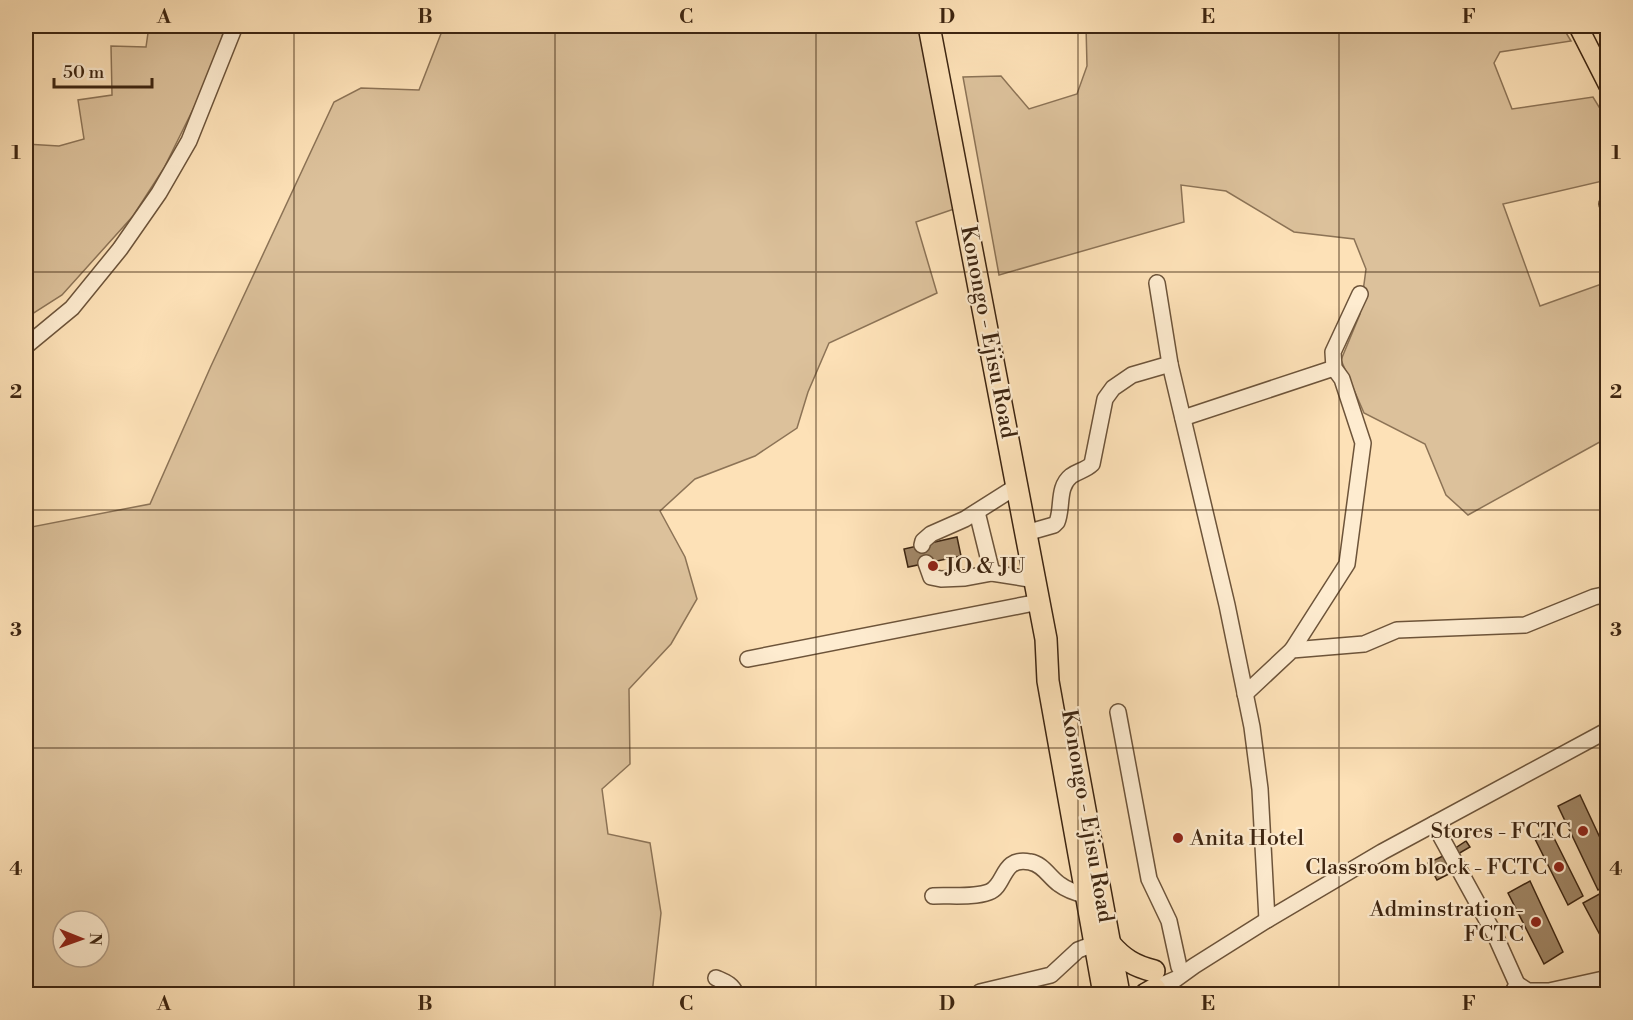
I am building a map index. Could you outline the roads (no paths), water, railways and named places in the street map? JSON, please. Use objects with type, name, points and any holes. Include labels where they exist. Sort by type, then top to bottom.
[{"type":"highway","name":"Konongo - Ejisu Road","points":[[929,26],[1046,639],[1048,681],[1085,895],[1102,944]]},
{"type":"highway","name":"Konongo - Ejisu Road","points":[[1046,639],[1061,677],[1110,985]]},
{"type":"highway","points":[[1102,944],[1138,967],[1148,987]]},
{"type":"main road","points":[[1578,26],[1608,85]]},
{"type":"street","points":[[26,346],[72,308],[120,249],[159,194],[189,141],[235,26]]},
{"type":"street","points":[[1157,283],[1170,364],[1245,694],[1260,789],[1267,920]]},
{"type":"street","points":[[1245,694],[1292,650],[1347,564],[1363,443],[1342,379],[1334,368],[1333,352],[1360,294]]},
{"type":"street","points":[[1026,533],[1058,522],[1062,491],[1066,483],[1071,477],[1092,464],[1105,399],[1113,388],[1132,375],[1170,364]]},
{"type":"street","points":[[1183,418],[1334,368]]},
{"type":"street","points":[[922,545],[931,534],[965,519],[1017,486]]},
{"type":"street","points":[[977,512],[992,573]]},
{"type":"street","points":[[926,563],[931,577],[941,579],[992,573],[1035,580]]},
{"type":"street","points":[[1292,650],[1364,644],[1396,630],[1525,625],[1594,597],[1608,594]]},
{"type":"street","points":[[748,659],[1039,602]]},
{"type":"street","points":[[1119,712],[1149,879],[1169,921],[1186,966]]},
{"type":"street","points":[[1110,985],[1148,987],[1176,979],[1186,966],[1434,824],[1608,730]]},
{"type":"street","points":[[1434,824],[1479,904],[1514,985],[1528,991],[1549,991],[1608,978]]},
{"type":"street","points":[[933,896],[988,893],[996,887],[1011,865],[1021,861],[1040,865],[1061,885],[1085,895]]},
{"type":"street","points":[[976,994],[1051,975],[1078,950],[1102,944]]},
{"type":"street","points":[[716,978],[734,988],[735,994]]},
{"type":"place","name":"JO & JU","points":[[933,566]]},
{"type":"place","name":"Stores - FCTC","points":[[1583,831]]},
{"type":"place","name":"Anita Hotel","points":[[1178,838]]},
{"type":"place","name":"Classroom block - FCTC","points":[[1559,867]]},
{"type":"place","name":"Adminstration- FCTC","points":[[1536,922]]}]
